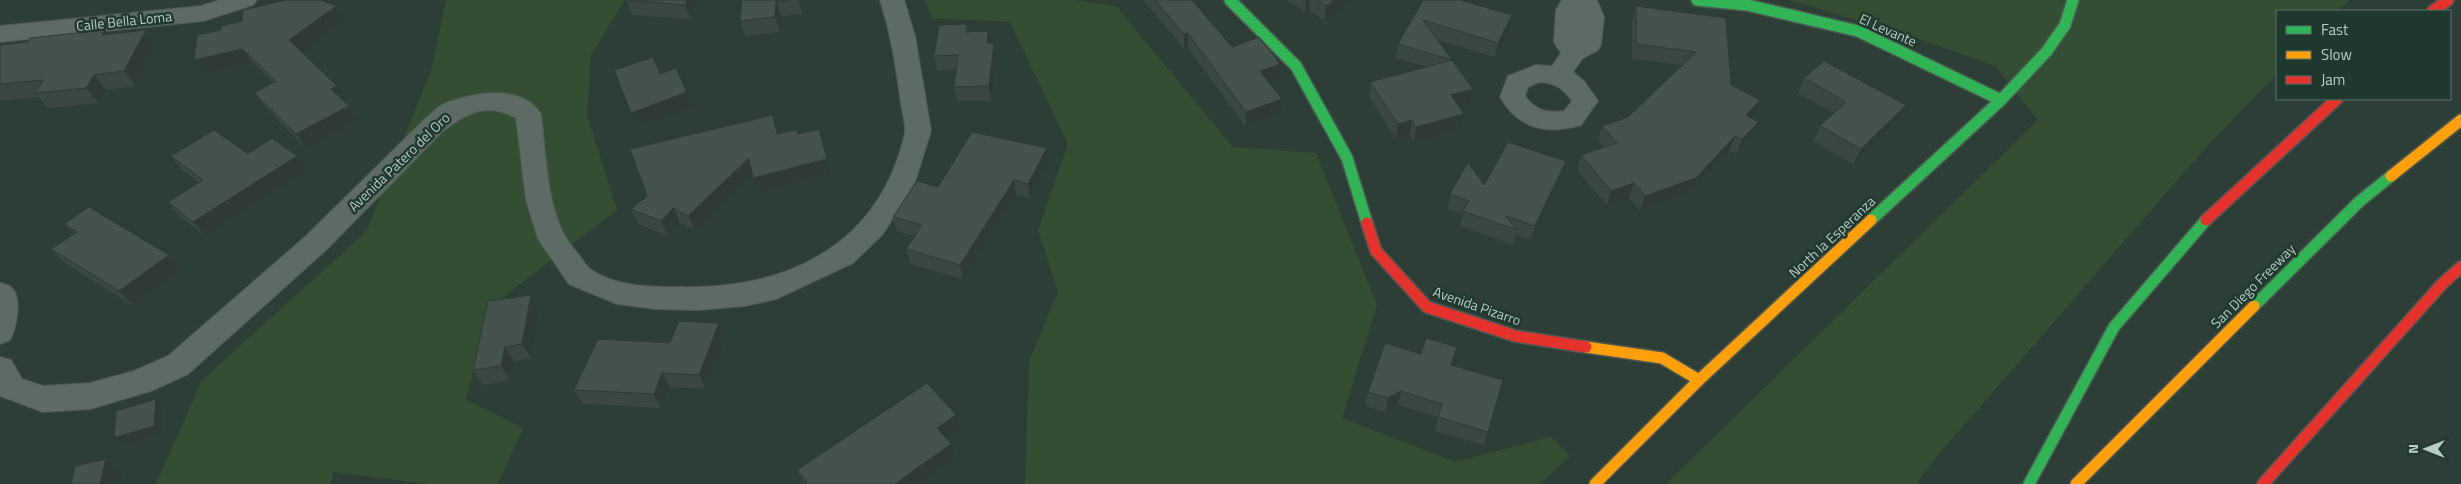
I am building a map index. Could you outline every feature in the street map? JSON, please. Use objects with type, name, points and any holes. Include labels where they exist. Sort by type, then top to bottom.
[{"type":"main road","name":"Avenida Pizarro","points":[[1230,0],[1296,66],[1346,158],[1376,251],[1427,307],[1515,336],[1662,358],[1699,380]]},
{"type":"main road","name":"El Levante","points":[[1697,0],[1747,5],[1858,31],[2002,100]]},
{"type":"main road","name":"North la Esperanza","points":[[1596,484],[1699,380],[2002,100],[2047,51],[2065,26],[2073,0]]},
{"type":"main road","points":[[2434,10],[2448,0]]},
{"type":"main road","points":[[2029,484],[2114,327],[2202,224],[2336,100]]},
{"type":"main road","name":"San Diego Freeway","points":[[2076,484],[2360,201],[2461,120]]},
{"type":"main road","points":[[2263,484],[2444,283],[2461,267]]},
{"type":"street","name":"Calle Bella Loma","points":[[0,34],[203,13],[245,0]]},
{"type":"street","name":"Avenida Patero del Oro","points":[[0,369],[11,388],[43,400],[90,396],[140,382],[178,365],[316,243],[433,126],[453,110],[482,102],[508,102],[528,114],[539,200],[552,239],[579,276],[616,293],[656,298],[698,299],[745,295],[776,288],[843,256],[874,227],[902,182],[918,130],[903,36],[892,0]]},
{"type":"street","points":[[1574,0],[1568,10],[1566,42],[1574,53]]},
{"type":"street","points":[[1559,75],[1574,53],[1589,44],[1592,17],[1585,0]]},
{"type":"street","points":[[0,294],[3,297],[0,332]]},
{"type":"green space","points":[[446,0],[625,0],[591,55],[587,115],[617,210],[507,294],[487,317],[466,400],[523,428],[498,484],[428,484],[333,472],[331,484],[156,484],[202,380],[366,232],[431,71]]},
{"type":"green space","points":[[925,0],[1075,0],[1116,6],[1233,147],[1316,153],[1377,305],[1342,418],[1455,462],[1551,437],[1570,456],[1540,484],[1025,484],[1029,361],[1058,292],[1038,230],[1068,144],[1010,22],[932,18]]},
{"type":"green space","points":[[1789,0],[2349,0],[2339,10],[2276,10],[2276,75],[2208,145],[1932,462],[1917,484],[1666,484],[2038,120],[1995,66],[1911,36]]},
{"type":"building","points":[[286,0],[320,0],[337,6],[289,40],[337,86],[331,89],[349,106],[296,134],[254,93],[276,81],[242,49],[194,60],[197,35],[221,30],[221,26],[242,21],[243,10]]},
{"type":"building","points":[[626,0],[688,0],[685,5]]},
{"type":"building","points":[[742,0],[790,0],[776,1],[775,17],[740,21]]},
{"type":"building","points":[[1155,0],[1192,0],[1232,47],[1259,37],[1280,64],[1260,71],[1282,99],[1246,112],[1188,33],[1184,34]]},
{"type":"building","points":[[1317,0],[1335,0],[1326,6]]},
{"type":"building","points":[[1423,0],[1460,0],[1512,15],[1498,43],[1423,20],[1452,60],[1398,44]]},
{"type":"building","points":[[1636,6],[1726,18],[1731,85],[1760,100],[1746,115],[1759,122],[1742,139],[1735,136],[1696,178],[1645,196],[1634,183],[1611,191],[1581,155],[1617,143],[1602,126],[1628,117],[1696,52],[1636,44]]},
{"type":"building","points":[[967,24],[966,32],[988,31],[987,43],[994,43],[989,86],[954,87],[958,55],[934,56],[939,25]]},
{"type":"building","points":[[105,30],[102,35],[146,30],[124,71],[94,75],[86,88],[35,93],[43,80],[0,84],[0,45],[28,42],[30,38]]},
{"type":"building","points":[[653,57],[660,74],[676,68],[687,92],[631,113],[614,70]]},
{"type":"building","points":[[1452,60],[1473,89],[1451,95],[1464,114],[1416,127],[1412,120],[1398,124],[1370,82]]},
{"type":"building","points":[[1824,61],[1906,105],[1861,149],[1820,126],[1846,102],[1804,78]]},
{"type":"building","points":[[773,115],[777,134],[796,130],[798,134],[819,129],[827,159],[753,178],[749,158],[688,216],[673,208],[661,221],[631,209],[647,196],[630,149]]},
{"type":"building","points":[[214,130],[248,154],[272,138],[297,156],[193,222],[168,202],[203,180],[171,156]]},
{"type":"building","points":[[972,132],[1047,148],[1028,184],[1014,180],[960,265],[906,249],[922,225],[893,217],[917,181],[938,187]]},
{"type":"building","points":[[1508,142],[1566,161],[1535,226],[1506,216],[1517,230],[1463,211],[1469,201],[1450,194],[1468,162],[1484,185]]},
{"type":"building","points":[[89,207],[169,255],[119,291],[51,249],[77,232],[64,224]]},
{"type":"building","points":[[531,295],[522,344],[505,347],[501,366],[473,370],[488,301]]},
{"type":"building","points":[[679,321],[719,323],[699,375],[662,373],[654,394],[574,390],[598,339],[670,343]]},
{"type":"building","points":[[1426,338],[1457,347],[1451,365],[1503,380],[1488,432],[1438,417],[1442,404],[1401,391],[1388,398],[1368,392],[1385,343],[1421,354]]},
{"type":"building","points":[[927,383],[956,415],[937,428],[951,444],[895,484],[803,484],[807,482],[797,470]]},
{"type":"building","points":[[156,399],[154,426],[114,438],[116,411]]},
{"type":"building","points":[[106,459],[100,484],[71,484],[75,466]]},
{"type":"traffic: fast","points":[[1230,0],[1296,66],[1347,158],[1367,223]]},
{"type":"traffic: fast","points":[[1697,0],[1747,5],[1858,31],[2001,100]]},
{"type":"traffic: fast","points":[[1871,220],[2001,100],[2047,51],[2065,25],[2073,0]]},
{"type":"traffic: fast","points":[[2254,306],[2360,201],[2391,176]]},
{"type":"traffic: fast","points":[[2029,484],[2114,327],[2206,220]]},
{"type":"traffic: slow","points":[[2391,176],[2461,120]]},
{"type":"traffic: slow","points":[[1595,484],[1699,380],[1871,220]]},
{"type":"traffic: slow","points":[[2076,484],[2254,306]]},
{"type":"traffic: slow","points":[[1586,347],[1662,358],[1699,380]]},
{"type":"traffic: jam","points":[[2434,10],[2448,0]]},
{"type":"traffic: jam","points":[[2206,220],[2336,100]]},
{"type":"traffic: jam","points":[[1367,223],[1376,251],[1427,307],[1515,336],[1586,347]]},
{"type":"traffic: jam","points":[[2263,484],[2443,283],[2461,267]]}]
